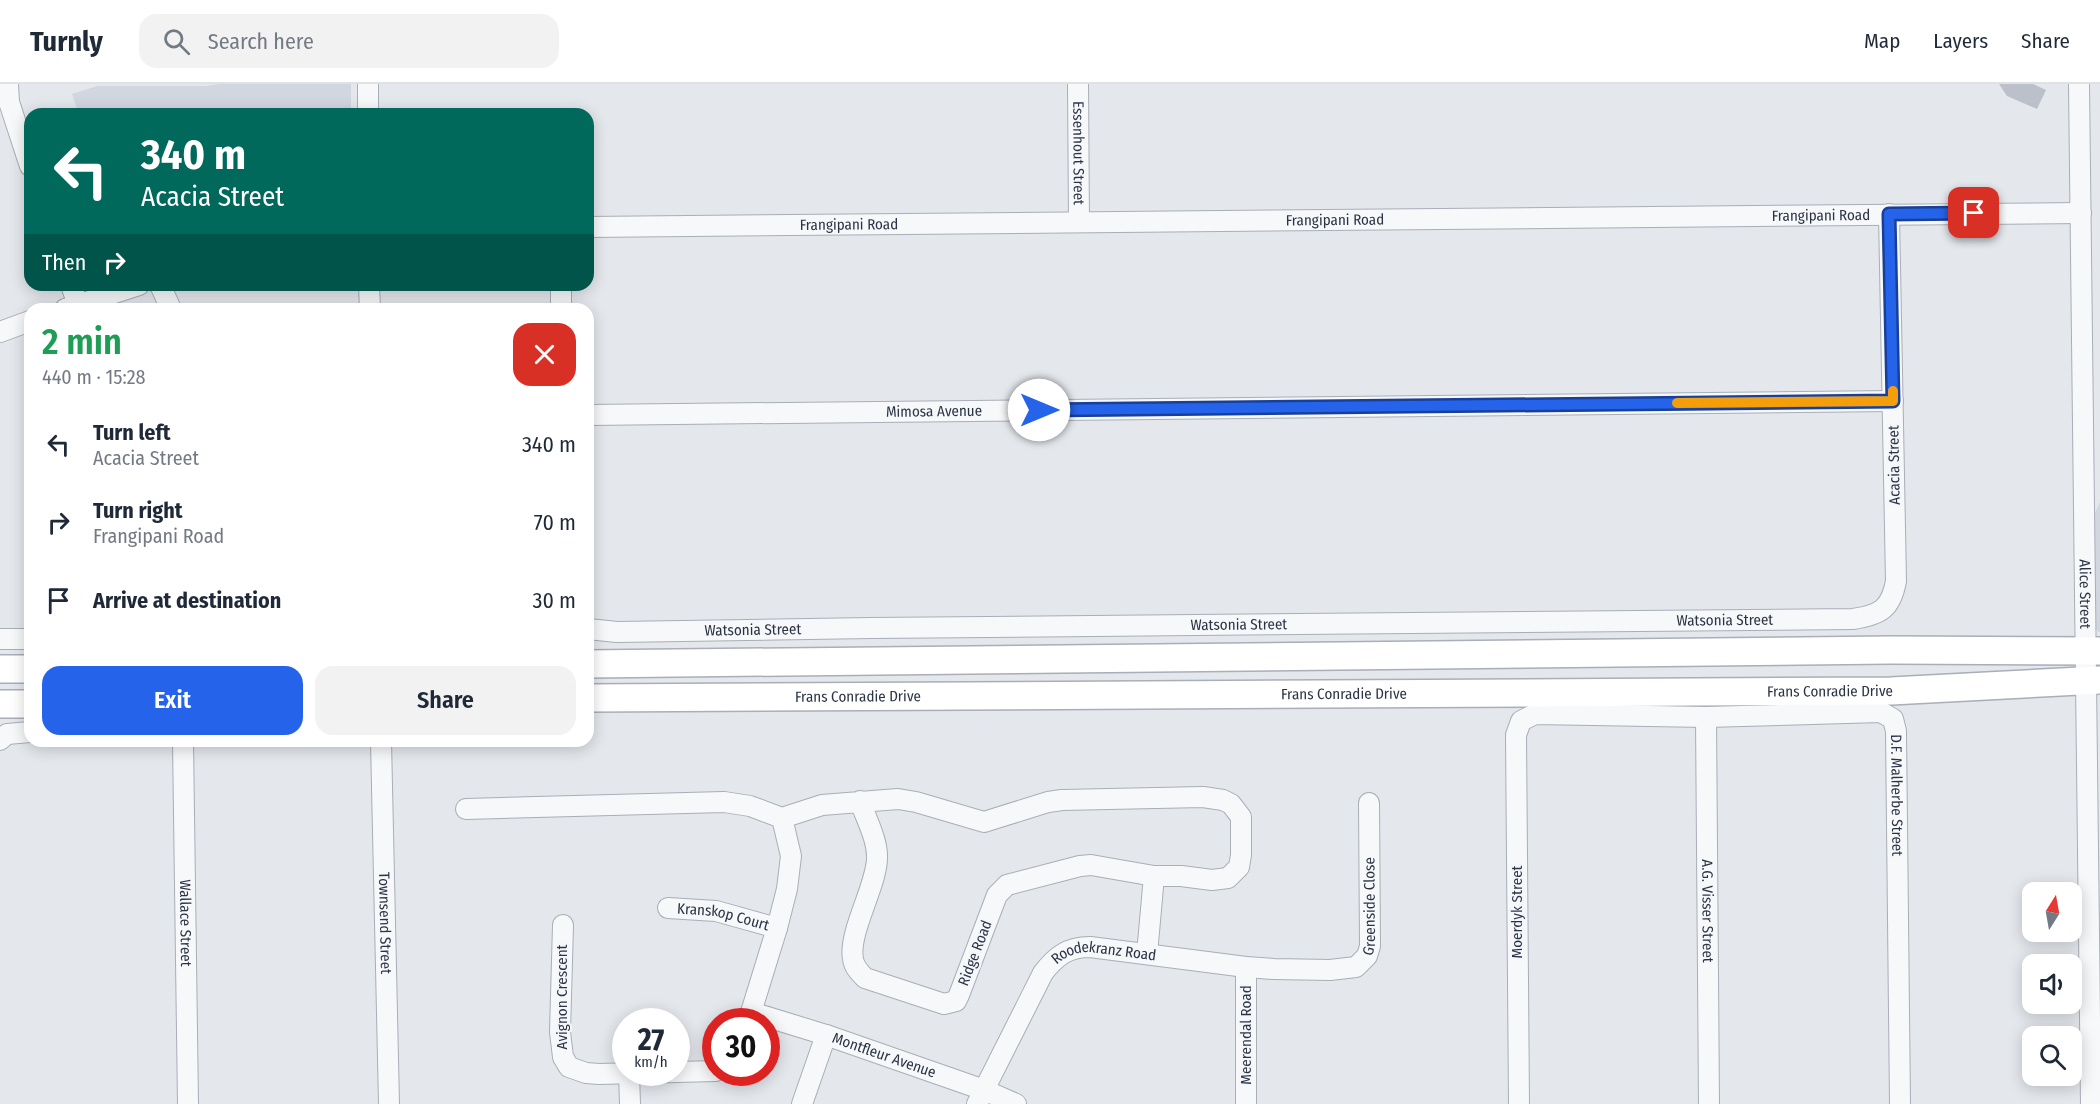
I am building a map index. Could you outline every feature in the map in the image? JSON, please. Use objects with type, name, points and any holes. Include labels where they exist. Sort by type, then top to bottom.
[{"type":"main road","points":[[594,664],[1855,650],[2093,651]]},
{"type":"main road","points":[[0,669],[24,669]]},
{"type":"main road","name":"Frans Conradie Drive","points":[[594,698],[1891,691],[2093,681]]},
{"type":"main road","points":[[0,704],[24,704]]},
{"type":"street","points":[[8,84],[9,102],[24,148]]},
{"type":"street","points":[[368,84],[368,108]]},
{"type":"street","name":"Essenhout Street","points":[[1078,84],[1079,222]]},
{"type":"street","name":"Alice Street","points":[[2079,84],[2081,213],[2091,486],[2093,651],[2091,1104]]},
{"type":"street","name":"Frangipani Road","points":[[594,227],[2081,213]]},
{"type":"street","name":"Acacia Street","points":[[1887,606],[1892,599],[1896,581],[1889,214]]},
{"type":"street","points":[[84,303],[121,291]]},
{"type":"street","points":[[0,332],[24,323]]},
{"type":"street","name":"Mimosa Avenue","points":[[594,415],[1893,401]]},
{"type":"street","name":"Watsonia Street","points":[[594,630],[618,632],[1853,619],[1878,613],[1887,606]]},
{"type":"street","points":[[0,639],[24,639]]},
{"type":"street","name":"D.F. Malherbe Street","points":[[1521,721],[1535,714],[1706,717],[1881,712],[1893,718],[1896,730],[1900,1104]]},
{"type":"street","name":"A.G. Visser Street","points":[[1706,717],[1709,1104]]},
{"type":"street","name":"Moerdyk Street","points":[[1519,1104],[1516,735],[1521,721]]},
{"type":"street","points":[[1,739],[12,733],[24,732]]},
{"type":"street","name":"Wallace Street","points":[[183,747],[188,1104]]},
{"type":"street","name":"Townsend Street","points":[[381,747],[389,1104]]},
{"type":"street","name":"Ridge Road","points":[[782,818],[822,805],[860,801],[898,799],[984,822],[1048,802],[1062,800],[1203,796],[1222,800],[1231,804],[1238,811],[1241,818],[1241,855],[1239,867],[1234,874],[1221,880],[1155,876],[1090,865],[1007,885],[997,896],[956,1001],[944,1004],[865,978],[858,971],[853,960],[854,939],[877,860],[874,841],[860,801]]},
{"type":"street","points":[[466,809],[724,802],[750,806],[782,818],[791,856],[786,889],[777,928],[752,1008]]},
{"type":"street","name":"Greenside Close","points":[[1246,967],[1330,970],[1348,969],[1363,962],[1370,946],[1369,803]]},
{"type":"street","points":[[1147,954],[1155,876]]},
{"type":"street","name":"Kranskop Court","points":[[668,908],[716,911],[777,928]]},
{"type":"street","name":"Avignon Crescent","points":[[563,925],[560,1032],[562,1057],[569,1066],[585,1073],[612,1073]]},
{"type":"street","name":"Roodekranz Road","points":[[980,1097],[1043,973],[1059,956],[1073,948],[1090,947],[1246,967]]},
{"type":"street","name":"Meerendal Road","points":[[1246,967],[1246,1104]]},
{"type":"street","name":"Montfleur Avenue","points":[[780,1024],[826,1035],[980,1097],[1016,1104]]},
{"type":"street","points":[[802,1104],[826,1035]]},
{"type":"street","points":[[629,1086],[630,1104]]},
{"type":"shaded area","points":[[220,84],[351,84],[351,108],[77,108],[72,94],[97,86]]},
{"type":"shaded area","points":[[2100,502],[2100,632],[2098,632],[2095,626],[2093,517]]},
{"type":"building","points":[[1999,84],[2033,84],[2046,90],[2037,109],[2007,96]]},
{"type":"slow traffic","points":[[1677,403],[1893,401],[1893,391]]},
{"type":"route","points":[[1039,410],[1893,401],[1889,214],[1974,213]]}]
